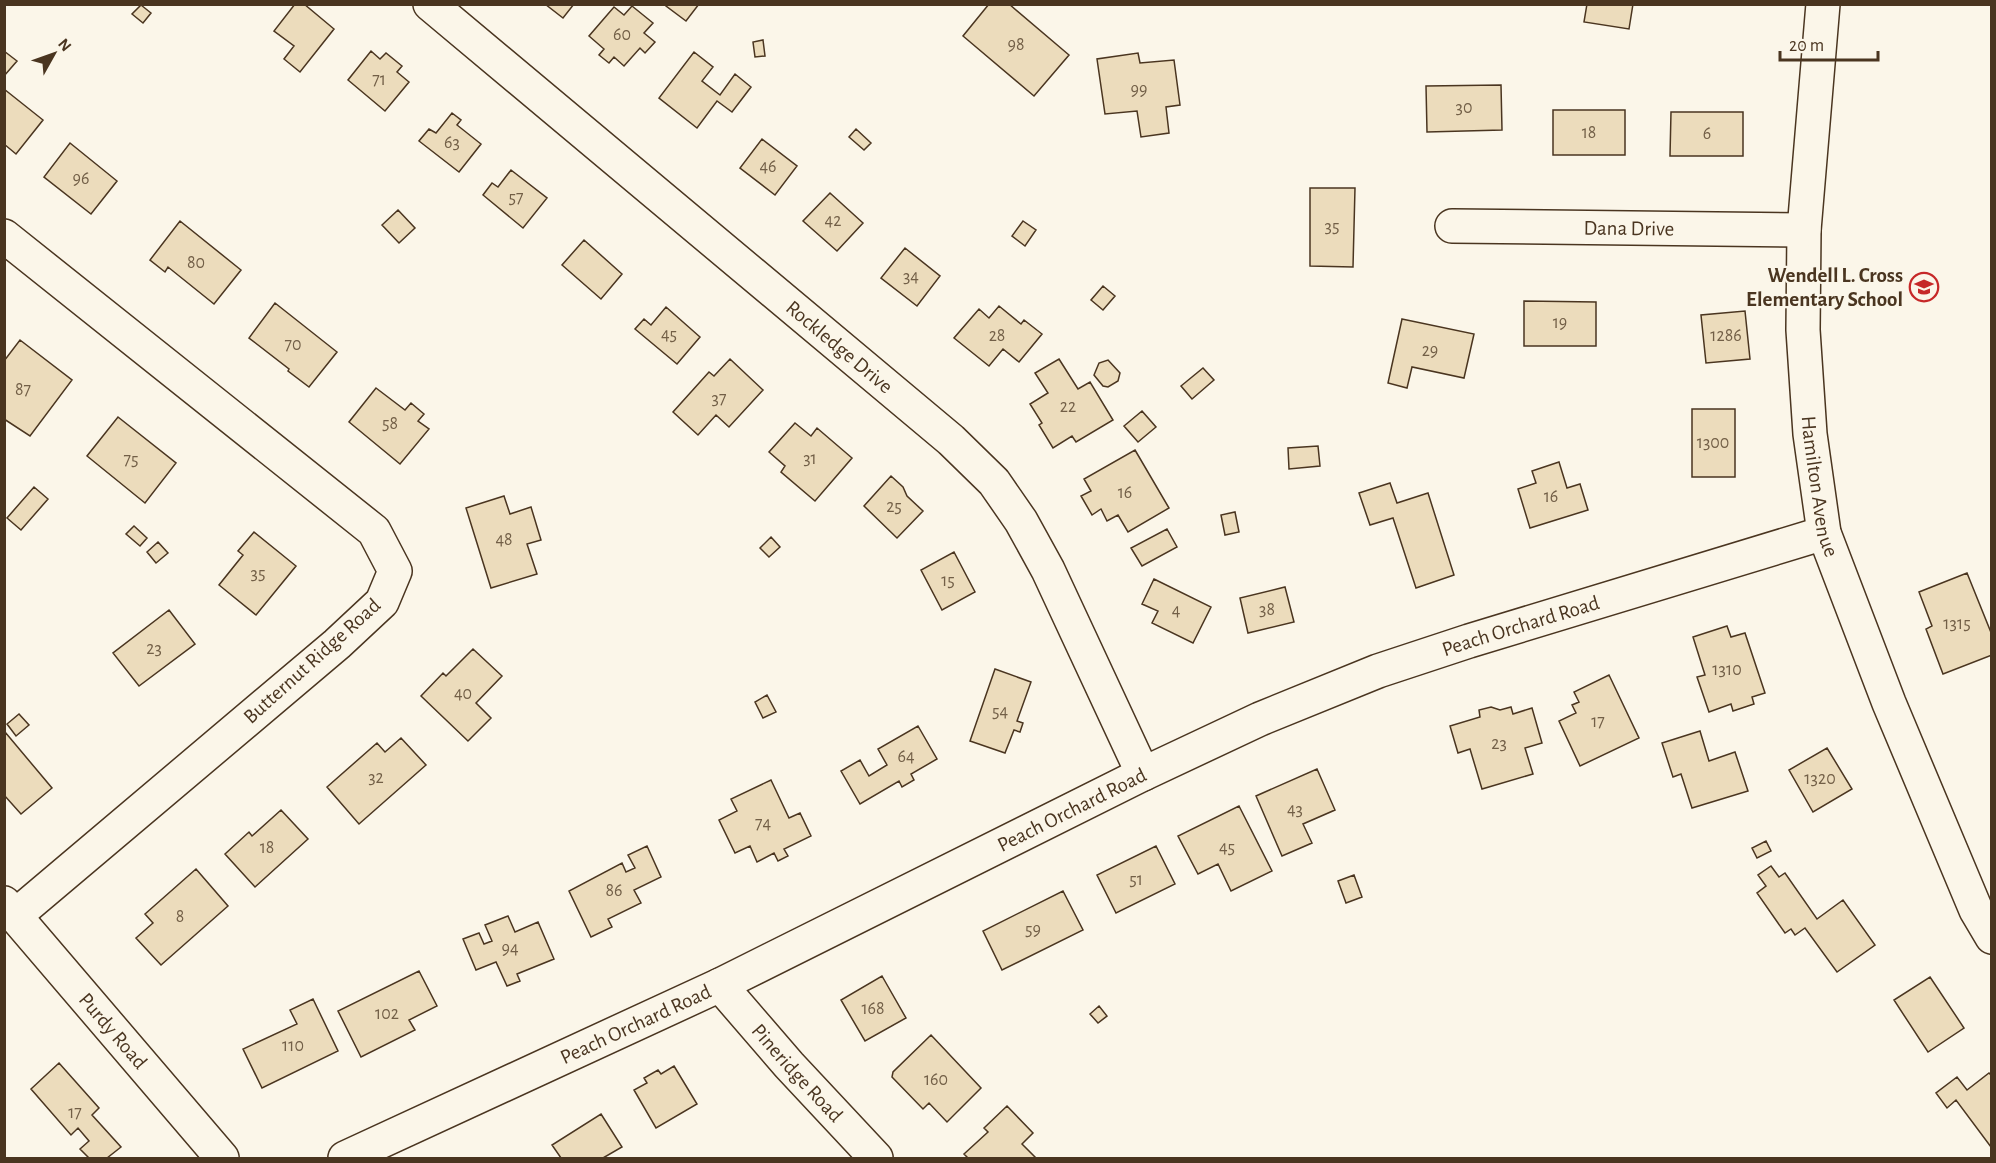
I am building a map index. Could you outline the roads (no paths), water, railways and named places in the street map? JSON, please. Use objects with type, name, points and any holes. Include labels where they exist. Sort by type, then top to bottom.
[{"type":"street","name":"Rockledge Drive","points":[[430,4],[951,440],[994,482],[1021,521],[1048,570],[1143,774]]},
{"type":"street","name":"Hamilton Avenue","points":[[1823,4],[1804,230],[1803,341],[1810,434],[1824,533],[1889,703],[1976,910],[1992,937]]},
{"type":"street","name":"Dana Drive","points":[[1452,226],[1804,230]]},
{"type":"street","name":"Butternut Ridge Road","points":[[4,236],[374,531],[395,571],[382,602],[337,644],[10,909]]},
{"type":"street","name":"Peach Orchard Road","points":[[345,1158],[720,985],[1260,718],[1378,671],[1469,641],[1824,533]]},
{"type":"street","name":"Purdy Road","points":[[10,909],[222,1158]]},
{"type":"street","name":"Pineridge Road","points":[[720,985],[789,1065],[876,1158]]},
{"type":"place","name":"Wendell L. Cross Elementary School","points":[[1924,287]]}]
